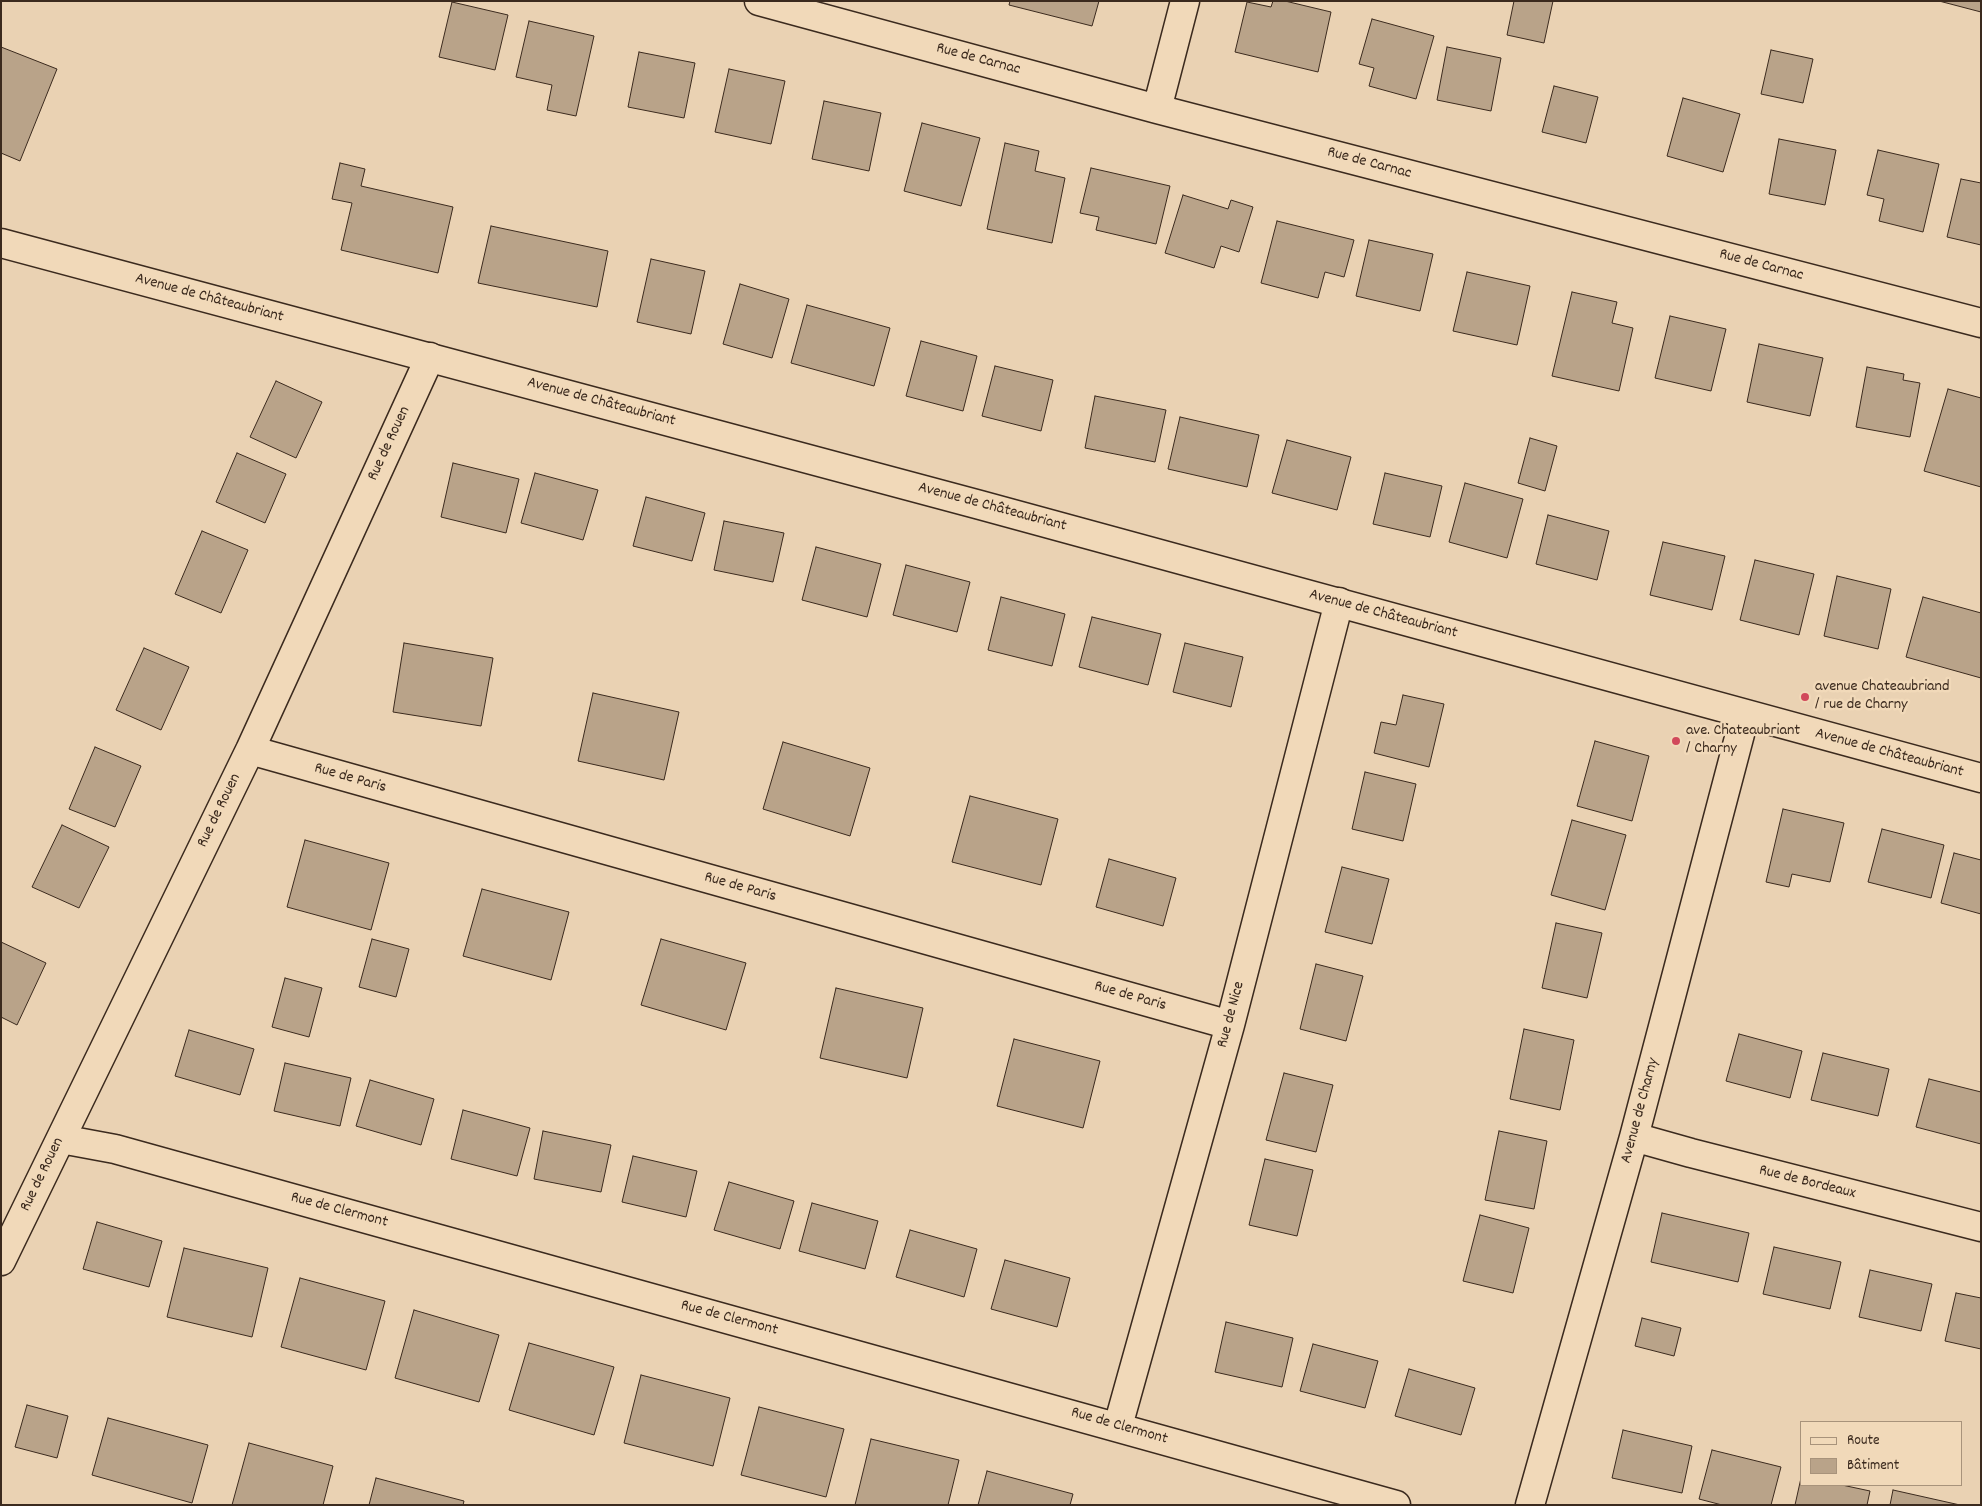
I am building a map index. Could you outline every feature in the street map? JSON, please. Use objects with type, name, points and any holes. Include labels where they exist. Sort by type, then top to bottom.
[{"type":"street","name":"Rue de Carnac","points":[[759,1],[1157,109],[1981,323]]},
{"type":"street","points":[[1157,109],[1185,1]]},
{"type":"street","name":"Avenue de Châteaubriant","points":[[1,244],[1339,602],[1745,715],[1981,778]]},
{"type":"street","name":"Rue de Rouen","points":[[1,1261],[250,750],[430,358]]},
{"type":"street","name":"Rue de Nice","points":[[1118,1426],[1230,1025],[1339,602]]},
{"type":"street","name":"Avenue de Charny","points":[[1530,1505],[1634,1137],[1745,715]]},
{"type":"street","name":"Rue de Paris","points":[[250,750],[1230,1025]]},
{"type":"street","name":"Rue de Bordeaux","points":[[1634,1137],[1701,1156],[1981,1226]]},
{"type":"street","name":"Rue de Clermont","points":[[60,1139],[115,1149],[1118,1426],[1396,1505]]},
{"type":"building","points":[[1010,1],[1099,1],[1092,26],[1009,5]]},
{"type":"building","points":[[1273,1],[1285,1],[1331,12],[1318,72],[1235,52],[1247,2],[1271,7]]},
{"type":"building","points":[[1514,1],[1553,1],[1544,43],[1507,35]]},
{"type":"building","points":[[1939,1],[1981,1],[1981,12]]},
{"type":"building","points":[[452,2],[508,15],[495,70],[439,57]]},
{"type":"building","points":[[1372,19],[1434,36],[1416,99],[1369,86],[1374,68],[1359,64]]},
{"type":"building","points":[[529,21],[594,36],[576,116],[547,110],[552,85],[516,77]]},
{"type":"building","points":[[1,47],[57,69],[20,161],[1,153]]},
{"type":"building","points":[[1447,47],[1501,58],[1491,111],[1437,100]]},
{"type":"building","points":[[1771,50],[1813,59],[1803,103],[1761,94]]},
{"type":"building","points":[[639,52],[695,63],[684,118],[628,107]]},
{"type":"building","points":[[729,69],[785,81],[771,144],[715,132]]},
{"type":"building","points":[[1554,86],[1598,97],[1586,143],[1542,132]]},
{"type":"building","points":[[1683,98],[1740,114],[1723,172],[1667,156]]},
{"type":"building","points":[[824,101],[881,113],[869,171],[812,159]]},
{"type":"building","points":[[922,123],[980,138],[961,206],[904,191]]},
{"type":"building","points":[[1779,139],[1836,150],[1825,205],[1769,194]]},
{"type":"building","points":[[1005,143],[1039,151],[1035,171],[1065,178],[1052,243],[987,229]]},
{"type":"building","points":[[1878,150],[1939,164],[1923,232],[1879,221],[1884,199],[1867,195]]},
{"type":"building","points":[[340,163],[365,169],[361,186],[453,207],[438,273],[341,250],[352,203],[332,199]]},
{"type":"building","points":[[1091,168],[1170,186],[1156,244],[1096,230],[1099,217],[1080,213]]},
{"type":"building","points":[[1961,179],[1981,183],[1981,245],[1947,237]]},
{"type":"building","points":[[1183,195],[1228,209],[1231,200],[1253,207],[1239,252],[1221,246],[1214,268],[1165,253]]},
{"type":"building","points":[[1277,221],[1354,240],[1344,277],[1325,272],[1318,298],[1261,283]]},
{"type":"building","points":[[491,226],[608,251],[597,307],[478,283]]},
{"type":"building","points":[[1369,240],[1433,254],[1420,311],[1356,296]]},
{"type":"building","points":[[651,259],[705,271],[691,334],[637,322]]},
{"type":"building","points":[[1467,272],[1530,286],[1517,345],[1453,331]]},
{"type":"building","points":[[740,284],[789,299],[772,358],[723,344]]},
{"type":"building","points":[[1572,292],[1617,302],[1612,323],[1633,328],[1619,391],[1552,376]]},
{"type":"building","points":[[807,305],[890,328],[874,386],[791,363]]},
{"type":"building","points":[[1670,316],[1726,329],[1711,391],[1655,378]]},
{"type":"building","points":[[921,341],[977,356],[963,411],[906,396]]},
{"type":"building","points":[[1759,344],[1823,358],[1810,416],[1747,402]]},
{"type":"building","points":[[995,366],[1053,380],[1041,431],[982,416]]},
{"type":"building","points":[[1867,367],[1904,374],[1903,380],[1920,383],[1910,437],[1856,427]]},
{"type":"building","points":[[276,381],[322,402],[296,458],[250,437]]},
{"type":"building","points":[[1948,389],[1981,398],[1981,487],[1924,471]]},
{"type":"building","points":[[1095,396],[1166,410],[1155,462],[1085,448]]},
{"type":"building","points":[[1180,417],[1259,435],[1247,487],[1168,469]]},
{"type":"building","points":[[1530,438],[1557,446],[1545,491],[1518,483]]},
{"type":"building","points":[[1287,440],[1351,457],[1337,510],[1272,493]]},
{"type":"building","points":[[237,453],[286,474],[265,523],[216,502]]},
{"type":"building","points":[[453,463],[519,479],[506,533],[441,517]]},
{"type":"building","points":[[535,473],[598,490],[583,540],[521,523]]},
{"type":"building","points":[[1385,473],[1442,486],[1430,537],[1373,524]]},
{"type":"building","points":[[1465,483],[1523,499],[1507,558],[1449,542]]},
{"type":"building","points":[[646,497],[705,513],[692,561],[633,546]]},
{"type":"building","points":[[1548,515],[1609,531],[1597,580],[1536,564]]},
{"type":"building","points":[[724,521],[784,533],[773,582],[714,570]]},
{"type":"building","points":[[202,531],[248,550],[221,613],[175,594]]},
{"type":"building","points":[[1663,542],[1725,556],[1712,610],[1650,595]]},
{"type":"building","points":[[816,547],[881,564],[867,617],[802,600]]},
{"type":"building","points":[[1755,560],[1814,574],[1799,635],[1740,620]]},
{"type":"building","points":[[906,565],[970,582],[957,632],[893,615]]},
{"type":"building","points":[[1837,576],[1891,589],[1878,649],[1824,636]]},
{"type":"building","points":[[1001,597],[1065,614],[1052,666],[988,650]]},
{"type":"building","points":[[1923,597],[1981,613],[1981,678],[1906,657]]},
{"type":"building","points":[[1092,617],[1161,634],[1148,685],[1079,667]]},
{"type":"building","points":[[404,643],[493,658],[481,726],[393,712]]},
{"type":"building","points":[[1185,643],[1243,657],[1231,707],[1173,692]]},
{"type":"building","points":[[144,648],[189,667],[161,730],[116,710]]},
{"type":"building","points":[[593,693],[679,712],[664,780],[578,761]]},
{"type":"building","points":[[1403,695],[1444,704],[1429,767],[1374,753],[1381,722],[1396,725]]},
{"type":"building","points":[[1595,741],[1649,756],[1632,821],[1577,806]]},
{"type":"building","points":[[783,742],[870,768],[850,836],[763,809]]},
{"type":"building","points":[[95,747],[141,766],[115,827],[69,809]]},
{"type":"building","points":[[1365,772],[1416,784],[1403,841],[1352,829]]},
{"type":"building","points":[[970,796],[1058,819],[1041,885],[952,862]]},
{"type":"building","points":[[1783,809],[1844,823],[1830,882],[1792,874],[1789,887],[1766,882]]},
{"type":"building","points":[[1572,820],[1626,835],[1605,910],[1551,895]]},
{"type":"building","points":[[62,825],[109,847],[79,908],[32,887]]},
{"type":"building","points":[[1882,829],[1944,845],[1931,898],[1868,882]]},
{"type":"building","points":[[305,840],[389,863],[371,930],[287,907]]},
{"type":"building","points":[[1954,853],[1981,860],[1981,914],[1941,903]]},
{"type":"building","points":[[1109,859],[1176,878],[1163,926],[1096,907]]},
{"type":"building","points":[[1342,867],[1389,879],[1372,944],[1325,932]]},
{"type":"building","points":[[482,889],[569,912],[551,980],[463,956]]},
{"type":"building","points":[[1556,923],[1602,933],[1587,998],[1542,988]]},
{"type":"building","points":[[372,939],[409,949],[396,997],[359,987]]},
{"type":"building","points":[[661,939],[746,963],[726,1030],[641,1005]]},
{"type":"building","points":[[1,942],[46,963],[17,1025],[1,1017]]},
{"type":"building","points":[[1316,964],[1363,976],[1346,1041],[1300,1029]]},
{"type":"building","points":[[285,978],[322,988],[309,1037],[272,1027]]},
{"type":"building","points":[[836,988],[923,1008],[907,1078],[820,1058]]},
{"type":"building","points":[[1524,1029],[1574,1040],[1560,1110],[1510,1099]]},
{"type":"building","points":[[189,1030],[254,1049],[240,1095],[175,1076]]},
{"type":"building","points":[[1739,1034],[1802,1051],[1790,1098],[1726,1081]]},
{"type":"building","points":[[1014,1039],[1100,1061],[1083,1128],[997,1106]]},
{"type":"building","points":[[1823,1053],[1889,1069],[1878,1116],[1811,1100]]},
{"type":"building","points":[[285,1063],[351,1078],[340,1126],[274,1111]]},
{"type":"building","points":[[1284,1073],[1333,1085],[1316,1152],[1266,1140]]},
{"type":"building","points":[[1929,1079],[1981,1092],[1981,1144],[1916,1127]]},
{"type":"building","points":[[370,1080],[434,1099],[421,1145],[356,1126]]},
{"type":"building","points":[[463,1110],[530,1128],[517,1176],[451,1159]]},
{"type":"building","points":[[543,1131],[611,1145],[601,1192],[534,1179]]},
{"type":"building","points":[[1499,1131],[1547,1141],[1534,1209],[1485,1200]]},
{"type":"building","points":[[633,1156],[697,1171],[686,1217],[622,1202]]},
{"type":"building","points":[[1265,1159],[1313,1170],[1297,1236],[1249,1225]]},
{"type":"building","points":[[729,1182],[794,1201],[780,1249],[714,1230]]},
{"type":"building","points":[[812,1203],[878,1221],[865,1269],[799,1251]]},
{"type":"building","points":[[1662,1213],[1749,1233],[1738,1282],[1651,1262]]},
{"type":"building","points":[[1480,1215],[1529,1228],[1513,1293],[1463,1281]]},
{"type":"building","points":[[97,1222],[162,1241],[149,1287],[83,1269]]},
{"type":"building","points":[[910,1230],[977,1249],[964,1297],[896,1277]]},
{"type":"building","points":[[1774,1247],[1841,1262],[1830,1309],[1763,1294]]},
{"type":"building","points":[[184,1248],[268,1268],[252,1337],[167,1317]]},
{"type":"building","points":[[1005,1260],[1070,1278],[1057,1327],[991,1309]]},
{"type":"building","points":[[1870,1270],[1932,1284],[1921,1331],[1859,1317]]},
{"type":"building","points":[[300,1278],[385,1301],[366,1370],[281,1347]]},
{"type":"building","points":[[1956,1293],[1981,1298],[1981,1349],[1945,1341]]},
{"type":"building","points":[[414,1310],[499,1335],[479,1402],[395,1378]]},
{"type":"building","points":[[1642,1318],[1681,1328],[1674,1356],[1635,1346]]},
{"type":"building","points":[[1226,1322],[1293,1338],[1282,1387],[1215,1372]]},
{"type":"building","points":[[529,1343],[614,1367],[594,1435],[509,1410]]},
{"type":"building","points":[[1313,1344],[1378,1361],[1365,1408],[1300,1391]]},
{"type":"building","points":[[1409,1369],[1475,1388],[1461,1435],[1395,1416]]},
{"type":"building","points":[[641,1375],[730,1398],[713,1466],[624,1443]]},
{"type":"building","points":[[27,1405],[68,1416],[57,1458],[15,1447]]},
{"type":"building","points":[[759,1407],[844,1429],[826,1497],[741,1475]]},
{"type":"building","points":[[108,1418],[208,1445],[192,1503],[92,1475]]},
{"type":"building","points":[[1623,1430],[1692,1446],[1682,1493],[1612,1478]]},
{"type":"building","points":[[871,1439],[959,1460],[948,1505],[855,1505]]},
{"type":"building","points":[[249,1443],[333,1466],[323,1505],[232,1505]]},
{"type":"building","points":[[1712,1450],[1781,1467],[1771,1505],[1722,1505],[1699,1499]]},
{"type":"building","points":[[987,1471],[1073,1494],[1070,1505],[978,1505]]},
{"type":"building","points":[[376,1478],[464,1501],[463,1505],[369,1505]]},
{"type":"building","points":[[1800,1482],[1800,1486],[1847,1486],[1870,1491],[1867,1505],[1795,1505]]},
{"type":"building","points":[[1893,1490],[1960,1505],[1890,1505]]},
{"type":"place","name":"avenue Chateaubriand / rue de Charny","points":[[1805,697]]},
{"type":"place","name":"ave. Chateaubriant / Charny","points":[[1676,741]]}]
